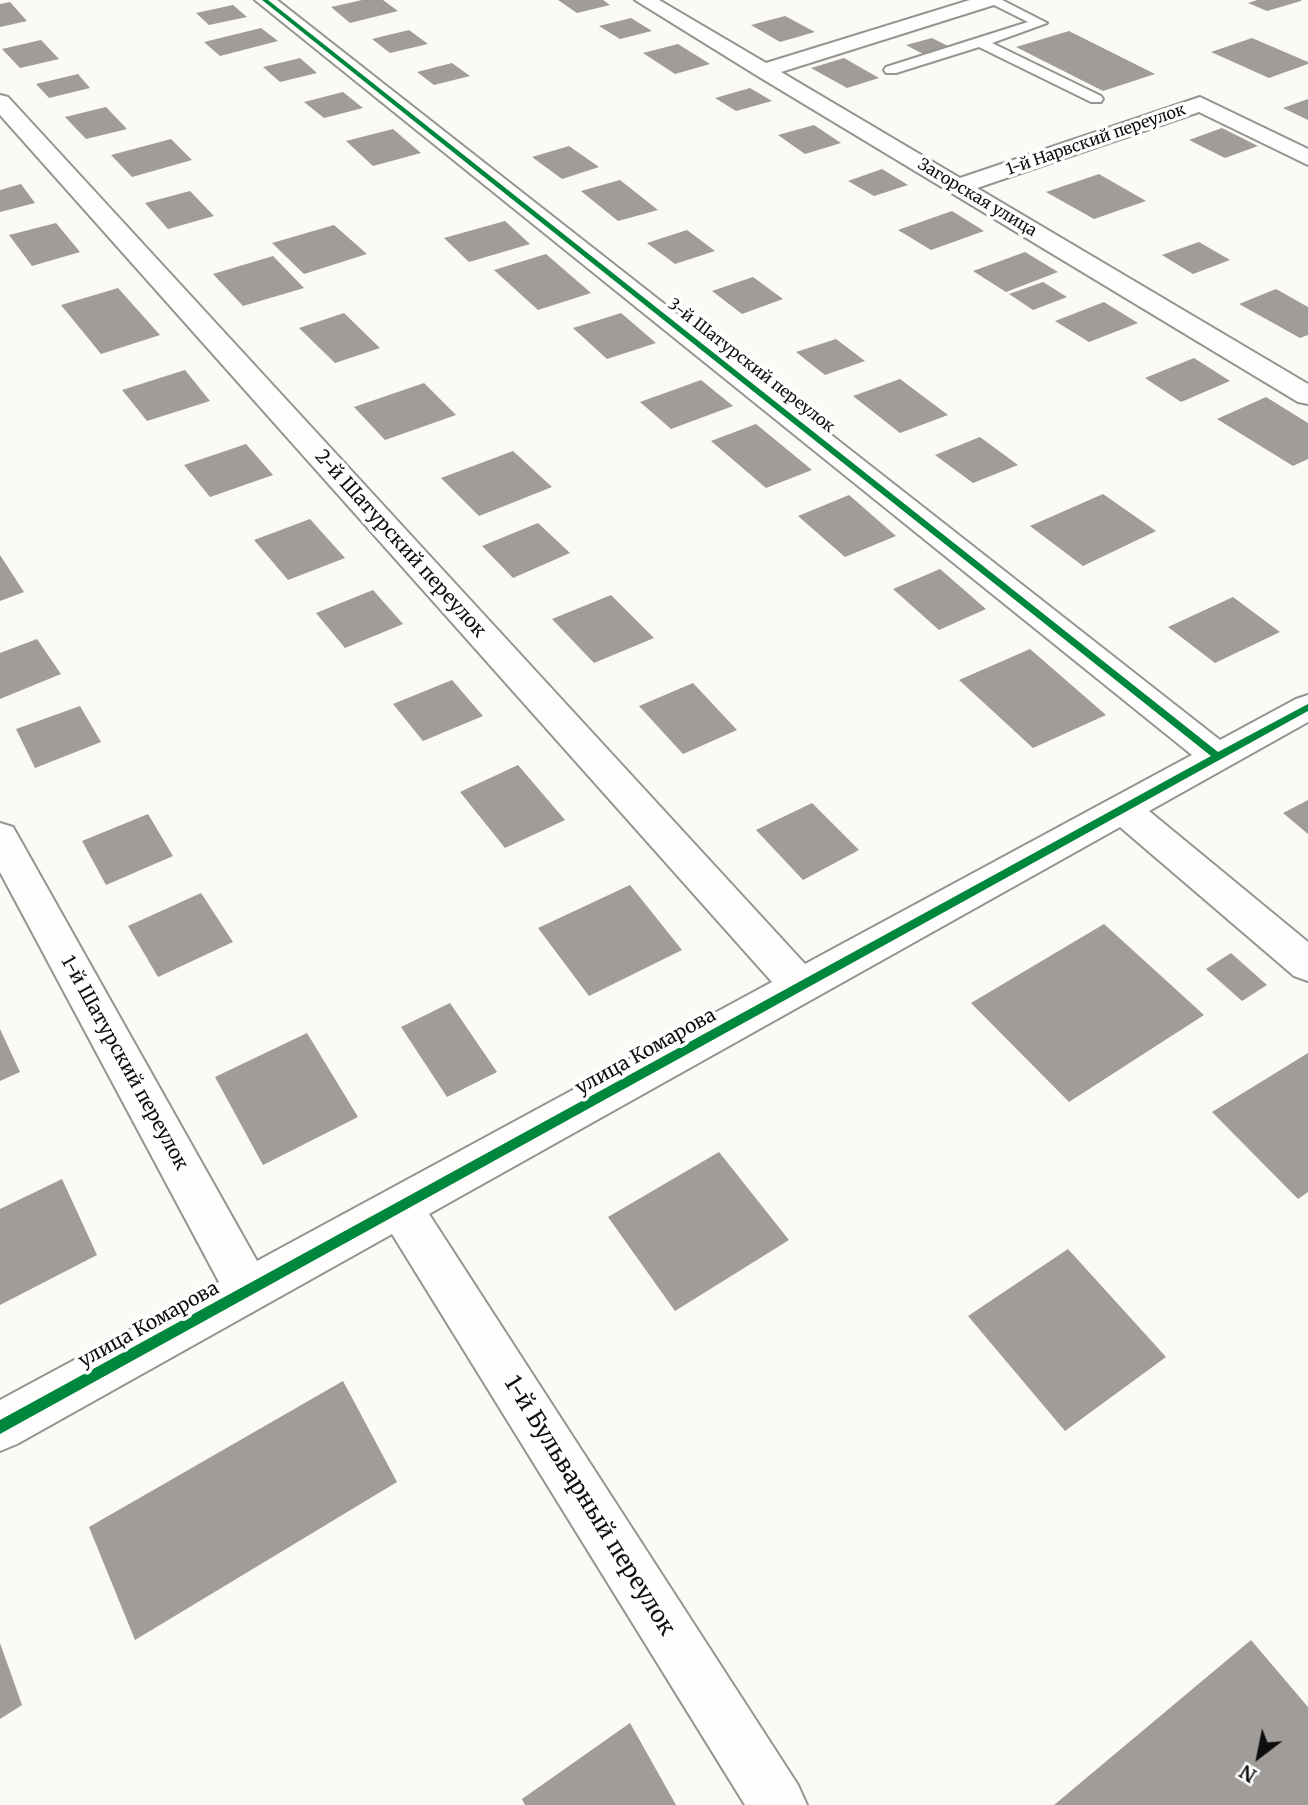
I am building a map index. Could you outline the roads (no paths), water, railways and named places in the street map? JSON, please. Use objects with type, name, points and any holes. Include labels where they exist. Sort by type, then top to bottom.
[{"type":"street","name":"3-й Шатурский переулок","points":[[265,0],[1218,757]]},
{"type":"street","name":"Загорская улица","points":[[645,0],[1308,396]]},
{"type":"street","points":[[763,71],[990,0]]},
{"type":"street","name":"2-й Шатурский переулок","points":[[0,102],[800,986]]},
{"type":"street","name":"1-й Нарвский переулок","points":[[958,187],[1200,104],[1308,158]]},
{"type":"street","name":"улица Комарова","points":[[0,1427],[1308,707]]},
{"type":"street","points":[[1123,809],[1308,965]]},
{"type":"street","name":"1-й Шатурский переулок","points":[[0,837],[248,1290]]},
{"type":"street","name":"1-й Бульварный переулок","points":[[400,1207],[778,1805]]},
{"type":"lane","points":[[891,70],[1040,23],[990,0]]},
{"type":"lane","points":[[980,42],[1096,99]]}]
